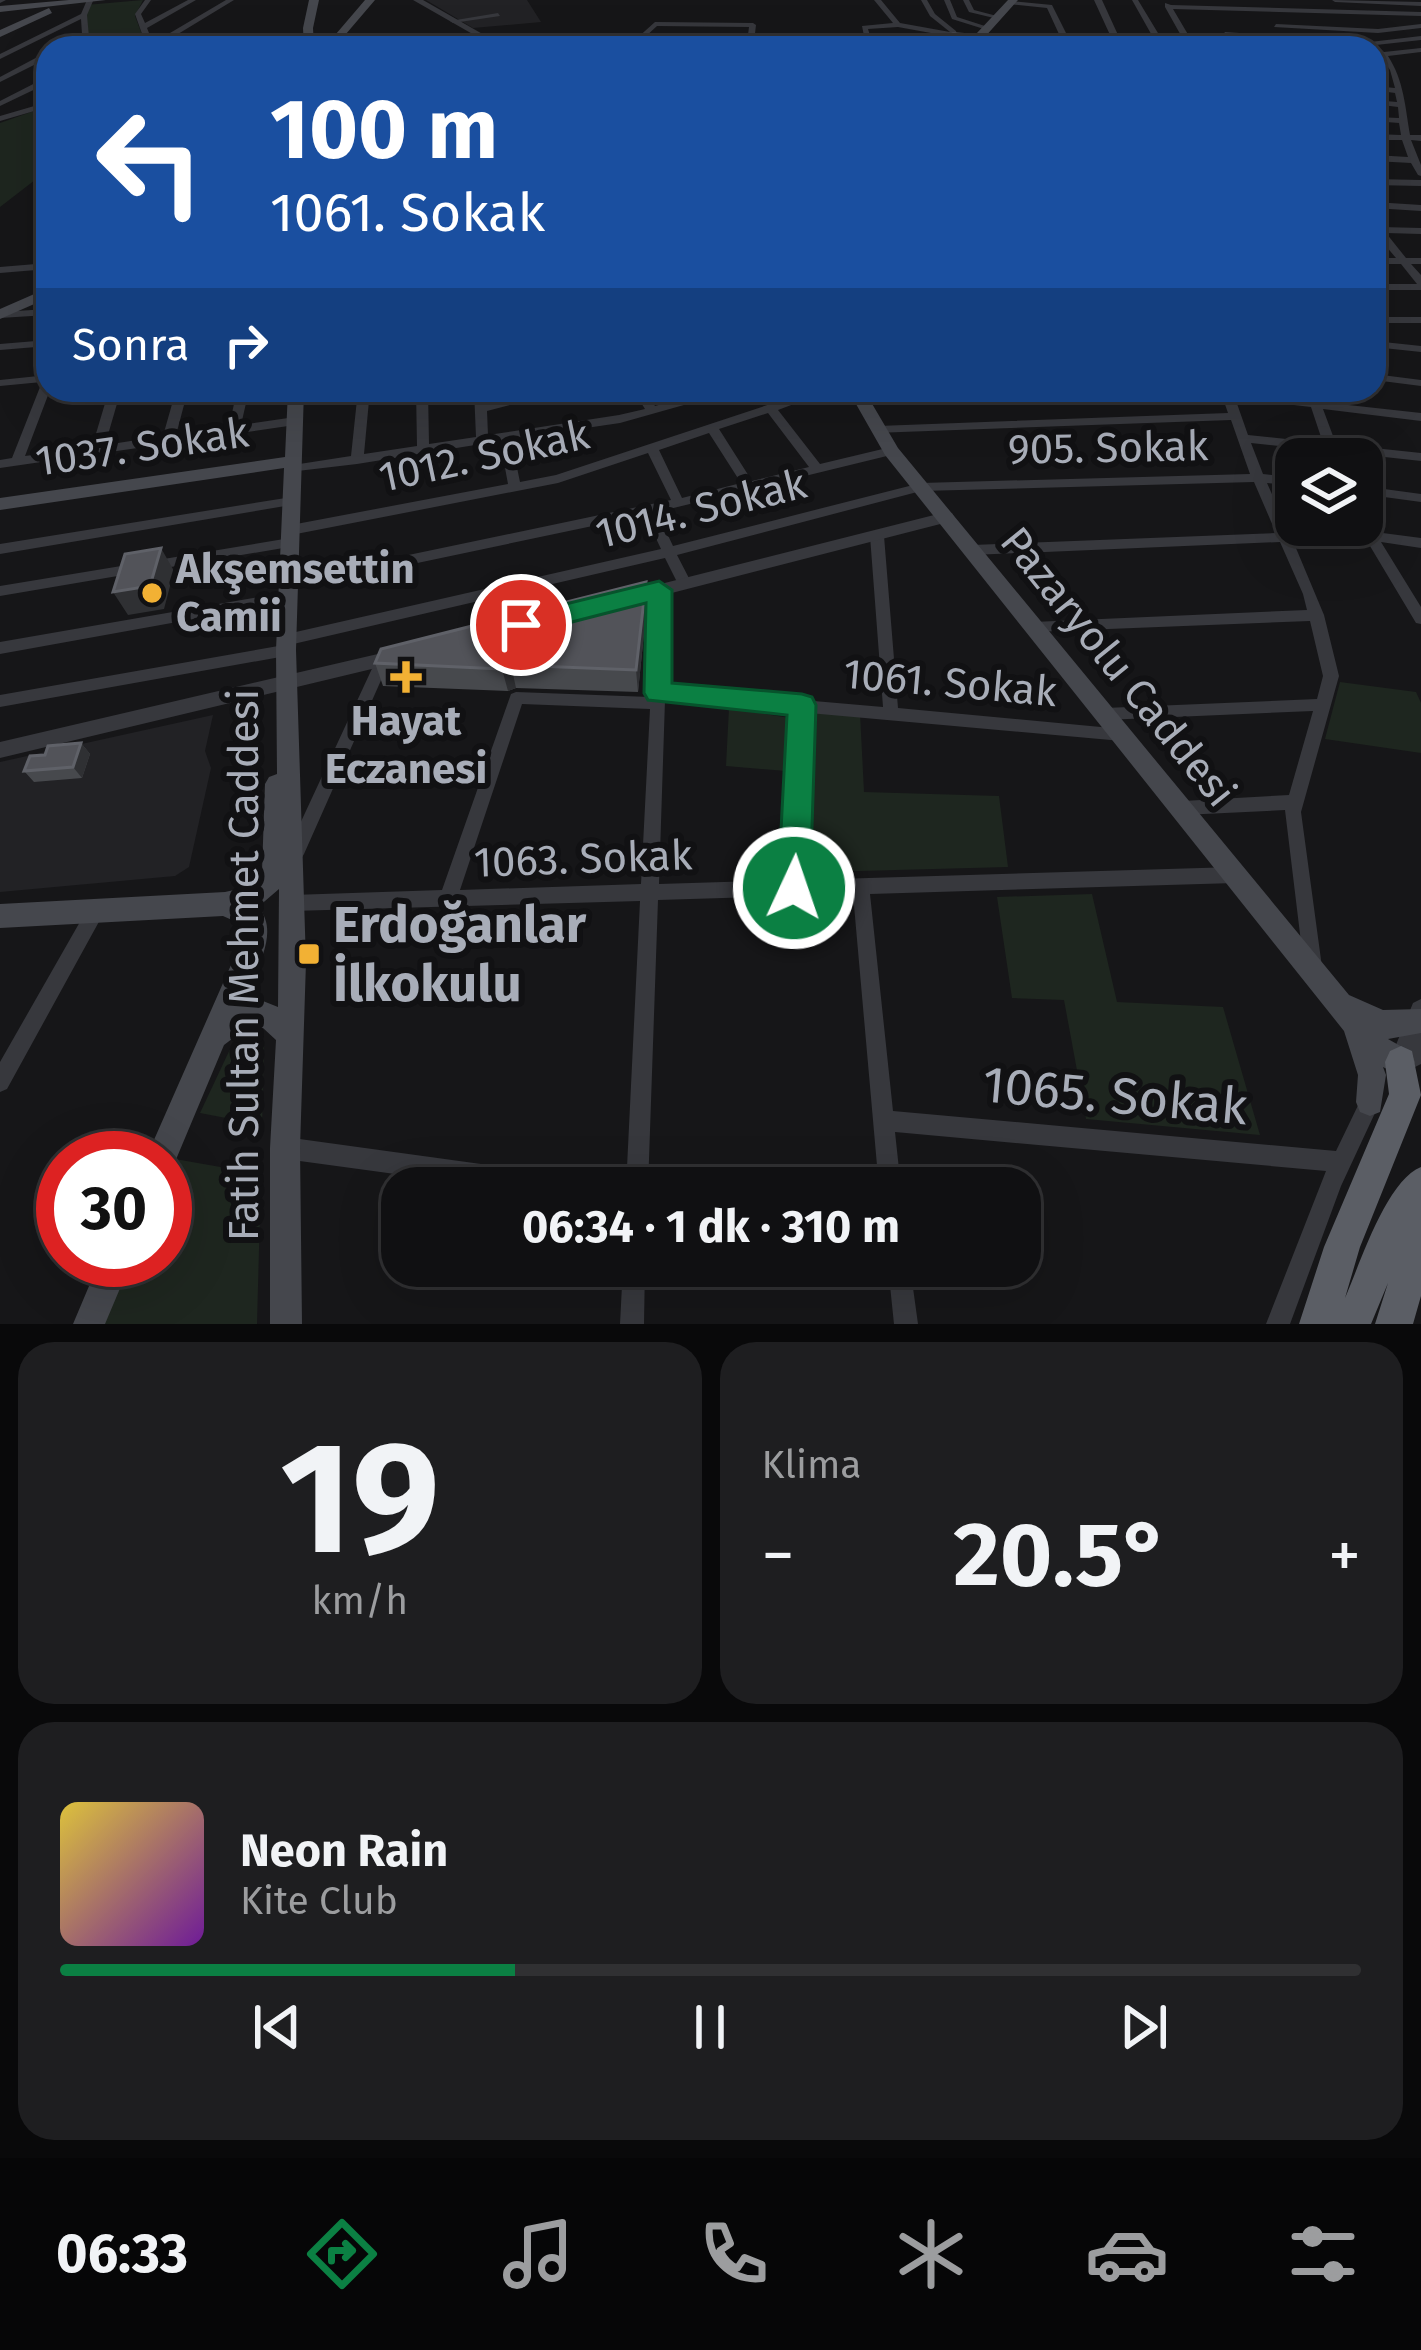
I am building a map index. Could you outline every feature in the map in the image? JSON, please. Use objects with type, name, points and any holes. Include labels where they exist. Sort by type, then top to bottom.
[{"type":"highway","points":[[1318,1324],[1342,1246],[1405,1094],[1411,1056]]},
{"type":"highway","points":[[1352,1324],[1395,1225],[1421,1184]]},
{"type":"highway","points":[[1394,1324],[1421,1235]]},
{"type":"main road","points":[[2,6],[101,0]]},
{"type":"main road","points":[[309,36],[314,0]]},
{"type":"main road","points":[[338,36],[370,0]]},
{"type":"main road","points":[[0,34],[65,1]]},
{"type":"main road","points":[[978,36],[1011,1]]},
{"type":"main road","points":[[313,14],[328,23],[354,16]]},
{"type":"main road","points":[[0,315],[36,298]]},
{"type":"main road","name":"Fatih Sultan Mehmet Caddesi","points":[[286,1324],[292,860],[286,645],[296,402]]},
{"type":"main road","name":"Pazaryolu Caddesi","points":[[863,402],[891,452],[1320,978]]},
{"type":"main road","name":"1037. Sokak","points":[[0,504],[294,465]]},
{"type":"main road","points":[[0,916],[225,904],[263,893],[275,871],[277,788],[287,736]]},
{"type":"main road","points":[[173,1131],[256,932],[253,916],[225,904]]},
{"type":"main road","points":[[1320,978],[1346,1005],[1382,1025],[1399,1028],[1419,1016]]},
{"type":"main road","points":[[1320,978],[1364,1033],[1411,1056]]},
{"type":"main road","points":[[1320,978],[1365,1049],[1372,1075],[1370,1102]]},
{"type":"main road","points":[[213,1037],[229,1021],[252,1012],[276,1019],[289,1035]]},
{"type":"main road","points":[[89,1324],[105,1287]]},
{"type":"street","points":[[148,0],[139,14],[148,36]]},
{"type":"street","points":[[145,26],[193,0]]},
{"type":"street","points":[[170,36],[231,0]]},
{"type":"street","points":[[417,0],[481,36]]},
{"type":"street","points":[[878,0],[904,26],[906,36]]},
{"type":"street","points":[[924,0],[932,15],[956,35]]},
{"type":"street","points":[[947,0],[954,18],[985,27]]},
{"type":"street","points":[[966,0],[971,11],[994,16]]},
{"type":"street","points":[[1098,0],[1114,36]]},
{"type":"street","points":[[1135,0],[1155,36]]},
{"type":"street","points":[[1261,0],[1282,36]]},
{"type":"street","points":[[1337,0],[1421,4]]},
{"type":"street","points":[[84,36],[90,1]]},
{"type":"street","points":[[1011,1],[1050,4],[1060,36]]},
{"type":"street","points":[[1185,36],[1167,4],[1370,16],[1421,14]]},
{"type":"street","points":[[1210,4],[1226,34],[1254,36]]},
{"type":"street","points":[[41,36],[85,15]]},
{"type":"street","points":[[453,21],[498,15]]},
{"type":"street","points":[[1370,16],[1384,36]]},
{"type":"street","points":[[713,36],[717,25]]},
{"type":"street","points":[[642,36],[652,26],[753,25],[751,36]]},
{"type":"street","points":[[652,26],[676,30],[674,36]]},
{"type":"street","points":[[866,36],[864,27],[904,26],[956,35]]},
{"type":"street","points":[[1276,26],[1421,26]]},
{"type":"street","points":[[3,54],[36,38]]},
{"type":"street","points":[[1387,41],[1421,38]]},
{"type":"street","points":[[1421,50],[1387,58],[1398,76],[1402,138],[1421,173]]},
{"type":"street","points":[[3,54],[36,53]]},
{"type":"street","points":[[0,80],[36,60]]},
{"type":"street","points":[[1386,75],[1398,76]]},
{"type":"street","points":[[0,104],[36,86]]},
{"type":"street","points":[[1386,89],[1400,91]]},
{"type":"street","points":[[1386,104],[1400,105]]},
{"type":"street","points":[[0,119],[36,108]]},
{"type":"street","points":[[1386,120],[1402,121]]},
{"type":"street","points":[[1386,137],[1421,138]]},
{"type":"street","points":[[1386,159],[1411,160]]},
{"type":"street","points":[[1386,182],[1421,183]]},
{"type":"street","points":[[1386,206],[1421,208]]},
{"type":"street","points":[[1386,229],[1421,231]]},
{"type":"street","points":[[1386,240],[1421,285]]},
{"type":"street","points":[[1386,261],[1421,261]]},
{"type":"street","points":[[0,270],[36,267]]},
{"type":"street","points":[[1386,286],[1421,285]]},
{"type":"street","points":[[1390,286],[1417,320]]},
{"type":"street","points":[[0,315],[36,313]]},
{"type":"street","points":[[1386,320],[1417,320]]},
{"type":"street","points":[[0,347],[36,344]]},
{"type":"street","points":[[1386,345],[1421,349]]},
{"type":"street","points":[[1386,379],[1421,383]]},
{"type":"street","points":[[0,382],[36,380]]},
{"type":"street","points":[[17,461],[40,402]]},
{"type":"street","points":[[98,450],[112,402]]},
{"type":"street","points":[[168,440],[179,402]]},
{"type":"street","points":[[233,430],[240,402]]},
{"type":"street","points":[[357,460],[363,402]]},
{"type":"street","points":[[422,402],[423,450]]},
{"type":"street","points":[[481,402],[482,441]]},
{"type":"street","points":[[481,409],[509,402]]},
{"type":"street","points":[[646,402],[652,411]]},
{"type":"street","points":[[294,465],[505,438],[684,402]]},
{"type":"street","name":"1012. Sokak","points":[[0,591],[558,479],[788,402]]},
{"type":"street","points":[[1231,402],[1275,518]]},
{"type":"street","points":[[1316,402],[1328,438]]},
{"type":"street","points":[[1341,402],[1421,417]]},
{"type":"street","points":[[770,408],[817,470]]},
{"type":"street","points":[[878,430],[1236,416]]},
{"type":"street","points":[[0,464],[295,421]]},
{"type":"street","points":[[713,429],[748,485]]},
{"type":"street","points":[[505,438],[514,488]]},
{"type":"street","points":[[1244,438],[1275,443]]},
{"type":"street","points":[[652,449],[678,502]]},
{"type":"street","points":[[0,648],[288,591],[891,452]]},
{"type":"street","points":[[1383,455],[1421,457]]},
{"type":"street","name":"905. Sokak","points":[[921,487],[1275,480]]},
{"type":"street","name":"1014. Sokak","points":[[0,701],[286,645],[921,487]]},
{"type":"street","points":[[1383,492],[1421,497]]},
{"type":"street","points":[[0,549],[292,501]]},
{"type":"street","points":[[649,509],[685,584]]},
{"type":"street","points":[[613,602],[946,517]]},
{"type":"street","points":[[1383,533],[1421,543]]},
{"type":"street","points":[[878,536],[890,713]]},
{"type":"street","points":[[972,550],[1275,537]]},
{"type":"street","points":[[1287,546],[1317,615],[1331,676],[1293,812],[1320,978]]},
{"type":"street","points":[[1376,546],[1421,619]]},
{"type":"street","points":[[1400,588],[1421,591]]},
{"type":"street","points":[[638,1167],[659,590]]},
{"type":"street","points":[[1033,627],[1317,615]]},
{"type":"street","points":[[0,750],[287,686],[406,654]]},
{"type":"street","points":[[292,860],[383,660]]},
{"type":"street","name":"1061. Sokak","points":[[448,900],[516,698],[802,705],[1122,735]]},
{"type":"street","points":[[794,888],[802,705]]},
{"type":"street","points":[[1105,714],[1320,705]]},
{"type":"street","points":[[1183,808],[1296,802]]},
{"type":"street","name":"1063. Sokak","points":[[292,903],[1235,875]]},
{"type":"street","points":[[862,889],[888,1167]]},
{"type":"street","points":[[0,1082],[95,912]]},
{"type":"street","points":[[1277,1324],[1340,1162],[1370,1102],[1411,1056],[1419,1016]]},
{"type":"street","name":"1065. Sokak","points":[[882,1120],[1340,1162]]},
{"type":"street","points":[[285,1148],[423,1167]]},
{"type":"street","points":[[632,1324],[633,1287]]},
{"type":"street","points":[[901,1287],[905,1324]]},
{"type":"shaded area","points":[[143,0],[135,16],[142,36],[88,36],[86,5]]},
{"type":"shaded area","points":[[426,0],[527,0],[541,22],[473,28]]},
{"type":"shaded area","points":[[36,110],[36,179],[0,207],[0,123]]},
{"type":"shaded area","points":[[1340,682],[1416,692],[1421,703],[1421,753],[1325,739]]},
{"type":"shaded area","points":[[729,708],[790,718],[786,771],[726,766]]},
{"type":"shaded area","points":[[816,712],[860,713],[864,792],[999,796],[1008,867],[822,872],[809,865],[808,721]]},
{"type":"shaded area","points":[[213,715],[205,751],[211,768],[189,867],[175,876],[0,892],[0,762]]},
{"type":"shaded area","points":[[1092,894],[1117,1002],[1223,1007],[1260,1135],[1086,1119],[1064,1000],[1012,998],[997,897]]},
{"type":"shaded area","points":[[239,1030],[261,1038],[264,1046],[262,1125],[200,1113]]},
{"type":"shaded area","points":[[192,1162],[261,1174],[257,1324],[102,1324],[118,1287],[192,1287]]},
{"type":"building","points":[[161,548],[150,586],[113,592],[125,554]]},
{"type":"building","points":[[646,582],[636,670],[375,663],[381,649]]},
{"type":"building","points":[[81,743],[73,767],[24,771],[30,756],[45,755],[48,746]]},
{"type":"place","name":"Akşemsettin Camii","points":[[152,593]]},
{"type":"place","name":"Hayat Eczanesi","points":[[406,677]]},
{"type":"place","name":"Erdoğanlar İlkokulu","points":[[309,954]]},
{"type":"route","points":[[521,625],[659,590],[658,693],[802,705],[794,888]]}]
